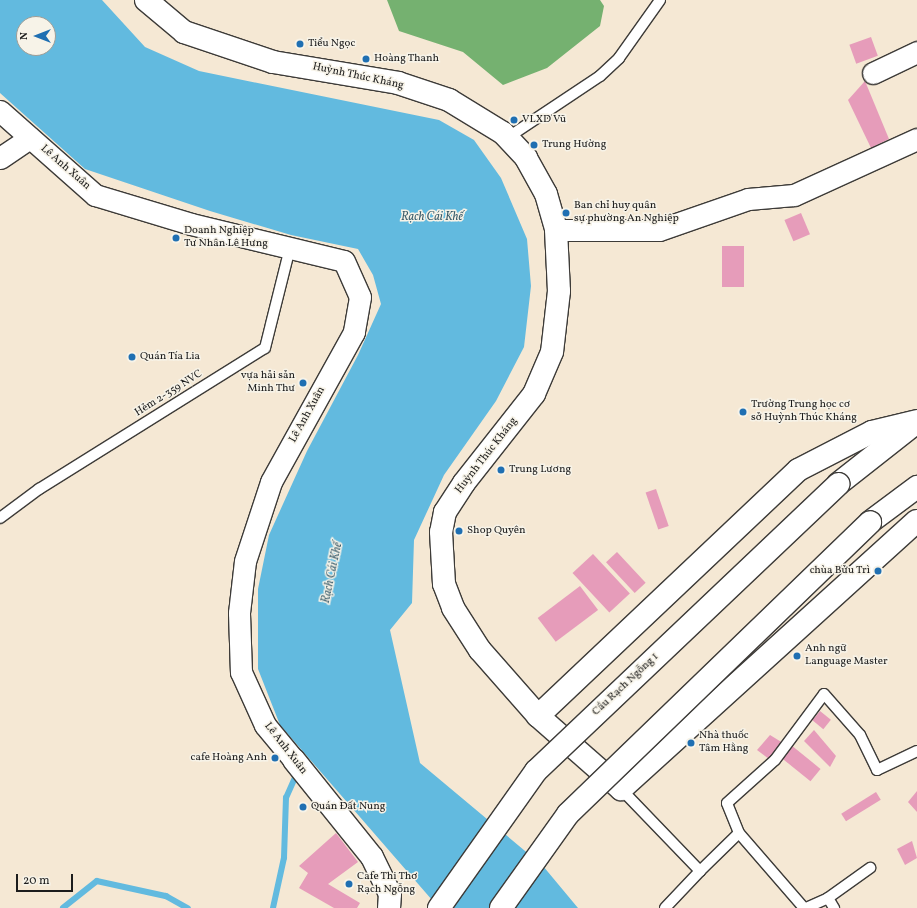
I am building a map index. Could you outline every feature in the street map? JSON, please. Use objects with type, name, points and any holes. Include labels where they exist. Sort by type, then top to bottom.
[{"type":"street","name":"Huỳnh Thúc Kháng","points":[[146,0],[184,32],[273,62],[398,83],[449,100],[508,138],[526,158],[546,194],[556,230],[559,291],[552,352],[534,394],[464,483],[446,512],[441,532],[444,584],[453,608],[480,650],[538,716],[621,788]]},
{"type":"street","points":[[873,74],[917,52]]},
{"type":"street","name":"Lê Anh Xuân","points":[[0,112],[95,195],[290,248],[344,261],[360,297],[354,332],[271,482],[245,561],[239,613],[241,672],[266,725],[372,857],[390,894],[389,908]]},
{"type":"street","points":[[0,158],[30,138]]},
{"type":"street","points":[[556,230],[659,230],[748,199],[794,195],[917,139]]},
{"type":"street","points":[[538,716],[798,470],[872,432],[917,422]]},
{"type":"street","name":"Cầu Rạch Ngỗng 1","points":[[440,908],[536,771],[838,484],[917,422]]},
{"type":"street","points":[[501,908],[568,814],[870,522],[917,487]]},
{"type":"street","points":[[621,788],[917,521]]},
{"type":"lane","points":[[508,138],[600,76],[619,58],[660,0]]},
{"type":"lane","name":"Hẻm 2-359 NVC","points":[[0,518],[39,489],[265,348],[290,248]]},
{"type":"lane","points":[[870,868],[828,898],[805,908],[739,833],[727,803],[775,760],[824,694],[860,735],[877,770],[917,751]]},
{"type":"lane","points":[[621,788],[700,871]]},
{"type":"lane","points":[[665,908],[739,833]]},
{"type":"lane","points":[[828,898],[834,908]]},
{"type":"green space","points":[[387,0],[600,0],[604,6],[600,26],[547,68],[503,85],[463,52],[399,31]]},
{"type":"water","name":"Rạch Cái Khế","points":[[0,0],[102,0],[145,47],[199,71],[439,120],[474,140],[501,178],[527,239],[531,286],[524,347],[496,401],[444,475],[414,540],[412,603],[390,630],[420,763],[543,866],[578,908],[439,908],[280,725],[258,669],[258,589],[269,535],[307,451],[358,355],[381,304],[373,275],[358,249],[291,235],[210,211],[85,169],[0,93]]},
{"type":"building","points":[[871,37],[878,56],[856,64],[849,45]]},
{"type":"building","points":[[865,81],[889,139],[871,148],[848,100]]},
{"type":"building","points":[[801,213],[810,234],[793,241],[784,220]]},
{"type":"building","points":[[722,246],[744,246],[744,287],[722,287]]},
{"type":"building","points":[[656,489],[669,526],[658,529],[646,493]]},
{"type":"building","points":[[617,552],[646,583],[635,593],[606,562]]},
{"type":"building","points":[[593,554],[630,593],[609,613],[573,573]]},
{"type":"building","points":[[580,586],[598,610],[556,642],[538,618]]},
{"type":"building","points":[[820,711],[831,720],[823,729],[812,720]]},
{"type":"building","points":[[814,730],[836,756],[830,767],[804,741]]},
{"type":"building","points":[[770,735],[783,743],[769,759],[757,750]]},
{"type":"building","points":[[791,745],[821,769],[810,781],[781,757]]},
{"type":"building","points":[[917,791],[917,812],[908,802]]},
{"type":"building","points":[[876,792],[881,800],[846,821],[841,814]]},
{"type":"building","points":[[336,833],[358,862],[328,884],[360,903],[357,908],[334,908],[299,888],[308,873],[299,866]]},
{"type":"building","points":[[912,841],[917,858],[905,865],[897,849]]},
{"type":"waterway","points":[[273,908],[284,858],[286,798],[297,773]]},
{"type":"waterway","points":[[63,908],[97,881],[166,896],[188,908]]},
{"type":"place","name":"Tiểu Ngọc","points":[[300,44]]},
{"type":"place","name":"Hoàng Thanh","points":[[366,59]]},
{"type":"place","name":"VLXD Vũ","points":[[514,120]]},
{"type":"place","name":"Trung Hường","points":[[534,145]]},
{"type":"place","name":"Ban chỉ huy quân sự phường An Nghiệp","points":[[566,213]]},
{"type":"place","name":"Doanh Nghiệp Tư Nhân Lê Hưng","points":[[176,238]]},
{"type":"place","name":"Quán Tía Lia","points":[[132,357]]},
{"type":"place","name":"vựa hải sản Minh Thư","points":[[303,383]]},
{"type":"place","name":"Trường Trung học cơ sở Huỳnh Thúc Kháng","points":[[743,412]]},
{"type":"place","name":"Trung Lương","points":[[501,470]]},
{"type":"place","name":"Shop Quyên","points":[[459,531]]},
{"type":"place","name":"chùa Bửu Trì","points":[[878,571]]},
{"type":"place","name":"Anh ngữ Language Master","points":[[797,656]]},
{"type":"place","name":"Nhà thuốc Tâm Hằng","points":[[691,743]]},
{"type":"place","name":"cafe Hoàng Anh","points":[[275,758]]},
{"type":"place","name":"Quán Đất Nung","points":[[303,807]]},
{"type":"place","name":"Cafe Thi Thơ Rạch Ngỗng","points":[[349,884]]}]
